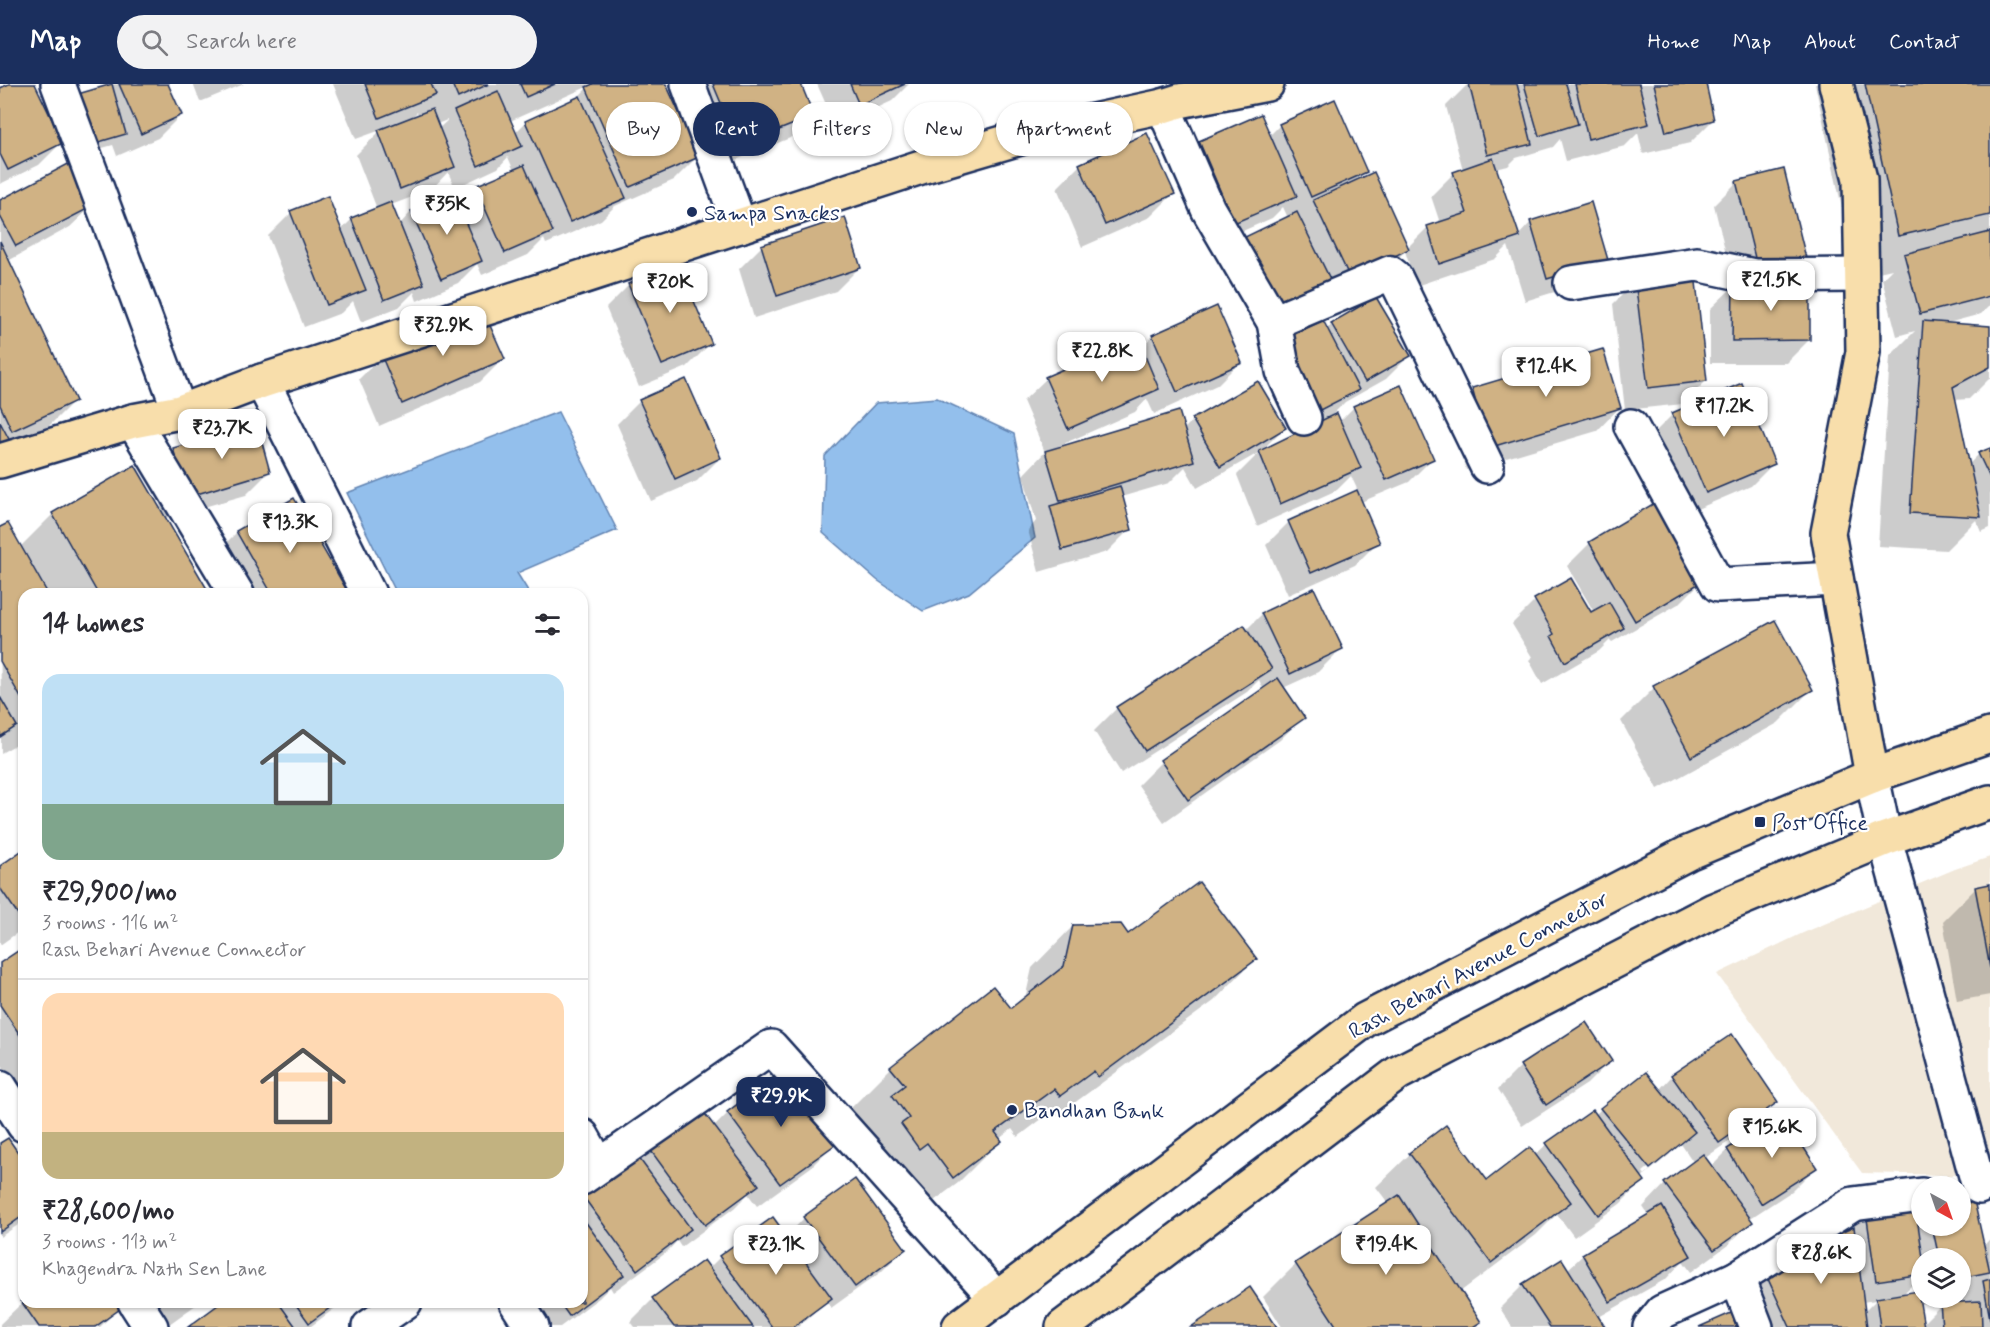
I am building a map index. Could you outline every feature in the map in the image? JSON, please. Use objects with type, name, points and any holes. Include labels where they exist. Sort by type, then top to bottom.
[{"type":"main road","points":[[0,461],[133,422],[180,412],[261,381],[921,167],[1172,97],[1267,84]]},
{"type":"main road","points":[[1836,84],[1860,179],[1863,352],[1828,533],[1872,776]]},
{"type":"main road","name":"Rash Behari Avenue Connector","points":[[959,1327],[1365,1020],[1688,852],[1872,776],[1990,735]]},
{"type":"main road","points":[[1063,1327],[1398,1073],[1714,910],[1885,839],[1990,802]]},
{"type":"street","points":[[58,84],[180,412]]},
{"type":"street","points":[[688,84],[740,226]]},
{"type":"street","points":[[1172,97],[1208,209],[1275,322],[1283,371],[1304,418]]},
{"type":"street","points":[[1571,283],[1696,264],[1754,276],[1861,275]]},
{"type":"street","points":[[1275,322],[1390,273],[1395,277],[1487,466]]},
{"type":"street","points":[[261,381],[366,588]]},
{"type":"street","points":[[133,422],[233,588]]},
{"type":"street","points":[[1631,426],[1718,585],[1836,579]]},
{"type":"street","points":[[1872,776],[1885,839],[1977,1188]]},
{"type":"street","points":[[591,1172],[771,1047],[998,1299]]},
{"type":"street","points":[[0,1087],[18,1116]]},
{"type":"street","points":[[1650,1327],[1662,1312],[1737,1278],[1853,1204],[1911,1196]]},
{"type":"street","points":[[1737,1278],[1756,1327]]},
{"type":"street","points":[[139,1308],[151,1327]]},
{"type":"street","points":[[369,1327],[396,1308]]},
{"type":"street","points":[[520,1308],[532,1327]]},
{"type":"shaded area","points":[[1990,857],[1990,1176],[1862,1173],[1717,974],[1803,933],[1955,869]]},
{"type":"water","points":[[937,398],[1014,434],[1035,538],[969,593],[923,611],[877,580],[823,533],[825,456],[876,403]]},
{"type":"water","points":[[558,412],[617,530],[517,573],[526,588],[394,588],[347,493]]},
{"type":"building","points":[[9,84],[35,84],[63,143],[8,170],[0,154],[0,88]]},
{"type":"building","points":[[112,84],[126,134],[85,146],[71,96]]},
{"type":"building","points":[[119,84],[168,84],[182,115],[141,134]]},
{"type":"building","points":[[365,84],[431,84],[436,95],[379,118]]},
{"type":"building","points":[[452,84],[489,84],[458,98]]},
{"type":"building","points":[[520,84],[555,84],[526,97]]},
{"type":"building","points":[[593,84],[666,84],[674,102],[606,102],[606,132],[586,87]]},
{"type":"building","points":[[713,84],[801,84],[808,102],[792,102],[792,125],[780,130],[780,102],[721,102]]},
{"type":"building","points":[[850,84],[905,84],[866,102],[858,102]]},
{"type":"building","points":[[1469,84],[1517,84],[1532,144],[1487,155]]},
{"type":"building","points":[[1524,84],[1566,84],[1578,124],[1539,136]]},
{"type":"building","points":[[1575,84],[1639,84],[1649,124],[1588,139]]},
{"type":"building","points":[[1654,84],[1706,84],[1714,120],[1666,132]]},
{"type":"building","points":[[1865,84],[1990,84],[1990,215],[1898,236]]},
{"type":"building","points":[[498,91],[522,146],[478,166],[454,111]]},
{"type":"building","points":[[580,96],[626,198],[570,222],[525,121]]},
{"type":"building","points":[[1335,99],[1367,172],[1311,197],[1279,124]]},
{"type":"building","points":[[432,109],[455,167],[400,189],[378,130]]},
{"type":"building","points":[[1261,114],[1297,196],[1234,223],[1199,141]]},
{"type":"building","points":[[681,117],[693,144],[693,156],[699,157],[630,187],[616,156],[681,156]]},
{"type":"building","points":[[1147,133],[1175,194],[1105,225],[1079,164],[1097,156],[1133,156],[1133,139]]},
{"type":"building","points":[[1493,158],[1520,237],[1439,264],[1427,226],[1467,213],[1453,172]]},
{"type":"building","points":[[72,162],[95,205],[16,246],[0,216],[0,200]]},
{"type":"building","points":[[524,165],[553,232],[505,253],[475,186]]},
{"type":"building","points":[[1784,169],[1806,258],[1758,270],[1736,181]]},
{"type":"building","points":[[1374,172],[1409,249],[1350,278],[1313,200]]},
{"type":"building","points":[[453,193],[482,261],[441,279],[411,211]]},
{"type":"building","points":[[328,196],[366,290],[327,305],[290,211]]},
{"type":"building","points":[[391,202],[424,284],[384,300],[351,218]]},
{"type":"building","points":[[1591,202],[1608,260],[1547,279],[1530,221]]},
{"type":"building","points":[[1297,212],[1332,283],[1281,309],[1245,237]]},
{"type":"building","points":[[845,217],[861,268],[777,296],[761,245]]},
{"type":"building","points":[[1990,232],[1990,296],[1920,314],[1904,254]]},
{"type":"building","points":[[0,241],[76,401],[12,431],[0,405]]},
{"type":"building","points":[[678,263],[712,344],[662,365],[628,284]]},
{"type":"building","points":[[1695,273],[1707,381],[1648,388],[1635,280]]},
{"type":"building","points":[[1733,284],[1810,284],[1810,340],[1732,341]]},
{"type":"building","points":[[1376,297],[1411,356],[1365,382],[1331,323]]},
{"type":"building","points":[[1217,306],[1242,363],[1177,392],[1152,335]]},
{"type":"building","points":[[483,310],[505,359],[402,404],[381,355]]},
{"type":"building","points":[[1323,320],[1359,390],[1318,411],[1285,339]]},
{"type":"building","points":[[1923,321],[1990,326],[1990,367],[1953,387],[1981,517],[1910,513]]},
{"type":"building","points":[[1137,337],[1159,389],[1068,429],[1045,377]]},
{"type":"building","points":[[1603,349],[1621,408],[1488,448],[1472,388]]},
{"type":"building","points":[[686,379],[721,458],[675,479],[639,400]]},
{"type":"building","points":[[1258,381],[1286,428],[1220,467],[1192,419]]},
{"type":"building","points":[[1742,383],[1775,464],[1706,493],[1672,413]]},
{"type":"building","points":[[1401,385],[1434,459],[1386,480],[1353,406]]},
{"type":"building","points":[[1179,411],[1194,461],[1060,501],[1045,451]]},
{"type":"building","points":[[1337,413],[1361,468],[1280,504],[1259,451]]},
{"type":"building","points":[[0,422],[11,443],[0,449]]},
{"type":"building","points":[[257,424],[270,472],[187,497],[173,448]]},
{"type":"building","points":[[1990,448],[1990,478],[1978,453]]},
{"type":"building","points":[[135,465],[207,588],[95,588],[52,513]]},
{"type":"building","points":[[1120,486],[1132,530],[1062,550],[1050,506]]},
{"type":"building","points":[[1357,490],[1380,543],[1311,573],[1288,521]]},
{"type":"building","points":[[294,498],[346,588],[269,588],[236,531]]},
{"type":"building","points":[[1658,501],[1705,580],[1635,621],[1589,542]]},
{"type":"building","points":[[8,523],[45,588],[18,588],[18,692],[0,661],[0,527]]},
{"type":"building","points":[[1571,578],[1591,612],[1609,602],[1624,628],[1565,662],[1551,636],[1554,634],[1534,599]]},
{"type":"building","points":[[1314,588],[1343,649],[1290,674],[1261,613]]},
{"type":"building","points":[[1775,620],[1813,690],[1691,757],[1653,686]]},
{"type":"building","points":[[1244,625],[1272,669],[1145,751],[1116,707]]},
{"type":"building","points":[[1278,678],[1305,718],[1188,800],[1160,760]]},
{"type":"building","points":[[0,697],[17,726],[0,737]]},
{"type":"building","points":[[18,853],[18,914],[0,888],[0,866]]},
{"type":"building","points":[[1199,882],[1257,959],[1098,1077],[1094,1071],[1060,1096],[1054,1089],[995,1132],[1002,1141],[953,1178],[927,1143],[919,1149],[901,1124],[909,1118],[892,1095],[905,1085],[890,1067],[993,986],[1011,1008],[1064,966],[1073,925],[1121,924],[1128,934]]},
{"type":"building","points":[[1990,884],[1990,968],[1975,887]]},
{"type":"building","points":[[18,951],[18,1032],[0,1005],[0,963]]},
{"type":"building","points":[[1586,1022],[1612,1061],[1546,1105],[1520,1065]]},
{"type":"building","points":[[1732,1034],[1778,1102],[1719,1143],[1671,1075]]},
{"type":"building","points":[[782,1071],[836,1144],[780,1184],[727,1112]]},
{"type":"building","points":[[1646,1072],[1695,1132],[1650,1169],[1600,1108]]},
{"type":"building","points":[[699,1106],[759,1185],[705,1225],[646,1144]]},
{"type":"building","points":[[1593,1110],[1645,1181],[1598,1215],[1546,1143]]},
{"type":"building","points":[[1782,1114],[1817,1168],[1761,1204],[1727,1149]]},
{"type":"building","points":[[1446,1125],[1487,1180],[1530,1147],[1571,1202],[1491,1263],[1409,1153]]},
{"type":"building","points":[[8,1138],[18,1152],[18,1219],[0,1232],[0,1143]]},
{"type":"building","points":[[633,1150],[691,1229],[637,1270],[588,1203],[588,1184]]},
{"type":"building","points":[[1703,1154],[1753,1222],[1714,1250],[1664,1183]]},
{"type":"building","points":[[855,1179],[906,1249],[855,1287],[803,1217]]},
{"type":"building","points":[[1971,1191],[1990,1272],[1971,1276],[1971,1248],[1937,1248],[1934,1236],[1971,1236]]},
{"type":"building","points":[[1399,1195],[1481,1322],[1473,1327],[1337,1327],[1295,1263]]},
{"type":"building","points":[[1911,1205],[1911,1236],[1920,1236],[1922,1248],[1911,1248],[1911,1276],[1876,1281],[1866,1212]]},
{"type":"building","points":[[1662,1206],[1691,1256],[1610,1302],[1582,1254]]},
{"type":"building","points":[[773,1217],[832,1298],[793,1327],[772,1327],[719,1256]]},
{"type":"building","points":[[588,1225],[624,1275],[588,1302]]},
{"type":"building","points":[[1854,1227],[1867,1327],[1790,1327],[1763,1268]]},
{"type":"building","points":[[1562,1259],[1605,1327],[1550,1327],[1522,1284]]},
{"type":"building","points":[[704,1260],[753,1327],[674,1327],[652,1298]]},
{"type":"building","points":[[1990,1279],[1990,1319],[1983,1281]]},
{"type":"building","points":[[1250,1287],[1277,1327],[1191,1327]]},
{"type":"building","points":[[1911,1292],[1911,1308],[1921,1308],[1924,1327],[1880,1327],[1876,1298]]},
{"type":"building","points":[[1971,1301],[1981,1301],[1982,1327],[1942,1327],[1940,1308],[1971,1308]]},
{"type":"building","points":[[26,1308],[120,1309],[95,1327],[39,1327]]},
{"type":"building","points":[[214,1308],[282,1308],[296,1327],[188,1327]]},
{"type":"building","points":[[298,1308],[330,1308],[309,1323]]},
{"type":"building","points":[[563,1308],[580,1308],[569,1316]]},
{"type":"building","points":[[1731,1313],[1737,1327],[1699,1327]]},
{"type":"place","name":"Sampa Snacks","points":[[692,212]]},
{"type":"place","name":"Post Office","points":[[1760,822]]},
{"type":"place","name":"Bandhan Bank","points":[[1012,1110]]}]
